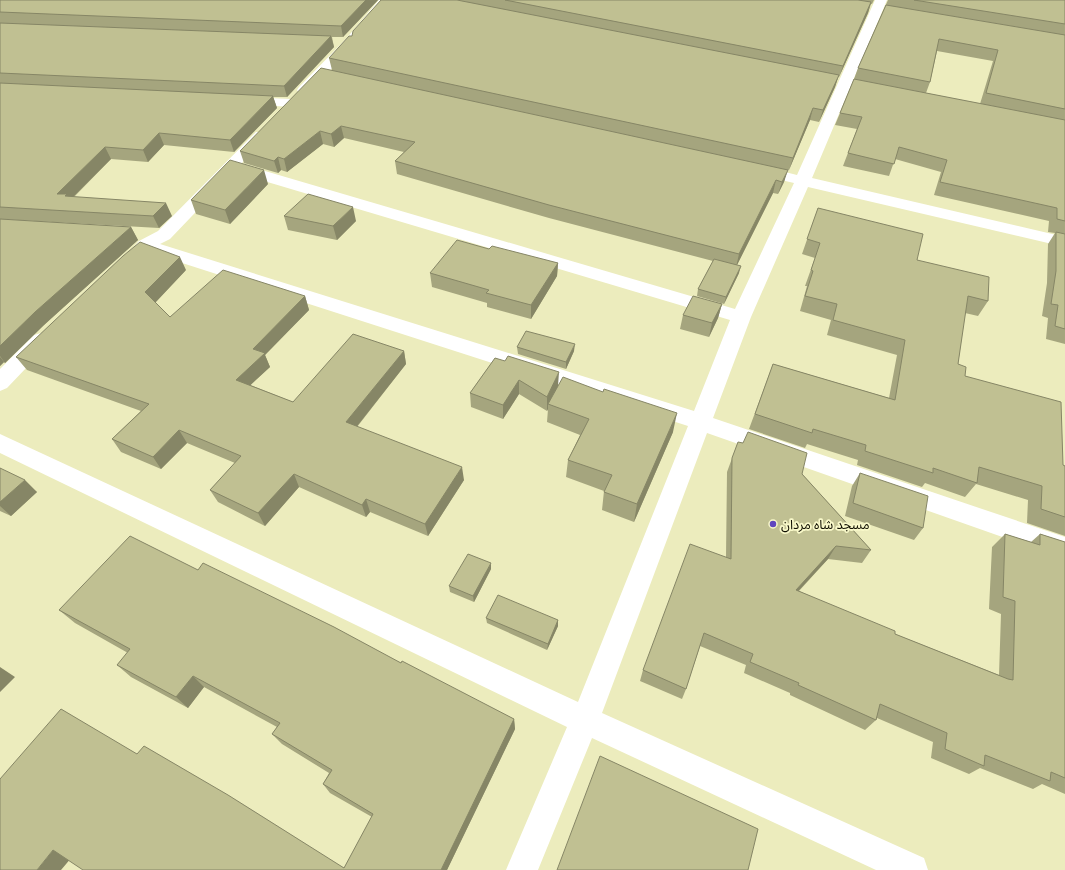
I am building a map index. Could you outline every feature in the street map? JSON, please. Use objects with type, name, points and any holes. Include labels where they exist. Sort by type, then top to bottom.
[{"type":"street","points":[[139,239],[164,235],[292,103],[328,75],[341,42],[385,0]]},
{"type":"street","points":[[522,870],[585,720],[741,317],[878,8]]},
{"type":"street","points":[[229,100],[292,103]]},
{"type":"street","points":[[231,166],[741,317]]},
{"type":"street","points":[[741,166],[1065,242]]},
{"type":"street","points":[[128,260],[139,239]]},
{"type":"street","points":[[139,239],[701,422],[1065,548]]},
{"type":"street","points":[[0,383],[22,358],[50,332]]},
{"type":"street","points":[[0,357],[22,358]]},
{"type":"street","points":[[0,443],[585,720],[912,870]]},
{"type":"building","points":[[0,0],[366,0],[341,26],[0,12]]},
{"type":"building","points":[[381,0],[457,0],[839,75],[823,110],[813,108],[793,158],[329,58],[349,36],[352,36],[353,31]]},
{"type":"building","points":[[505,0],[858,0],[871,2],[843,66]]},
{"type":"building","points":[[914,0],[1065,0],[1065,24]]},
{"type":"building","points":[[886,5],[1065,35],[1065,109],[986,93],[998,50],[939,39],[930,82],[858,68]]},
{"type":"building","points":[[0,23],[331,36],[284,86],[0,73]]},
{"type":"building","points":[[321,68],[788,170],[782,182],[776,180],[739,254],[549,205],[395,161],[415,142],[341,126],[331,134],[320,131],[284,159],[278,157],[274,161],[240,151]]},
{"type":"building","points":[[854,79],[1065,120],[1065,221],[1057,219],[1057,208],[940,182],[947,160],[899,147],[894,164],[848,153],[862,117],[840,113]]},
{"type":"building","points":[[0,83],[273,96],[230,140],[159,133],[143,150],[105,147],[57,194],[67,194],[65,196],[166,203],[153,216],[0,207]]},
{"type":"building","points":[[230,160],[264,170],[225,210],[191,200]]},
{"type":"building","points":[[308,194],[353,207],[333,226],[284,216]]},
{"type":"building","points":[[818,208],[923,234],[917,260],[989,277],[988,301],[968,296],[958,364],[966,367],[965,376],[1061,402],[1063,465],[1065,466],[1065,517],[1041,509],[1042,486],[979,467],[977,483],[933,468],[933,473],[865,451],[866,445],[813,429],[812,433],[755,414],[773,364],[895,400],[905,340],[833,320],[837,304],[805,296],[813,271],[811,270],[820,243],[807,239]]},
{"type":"building","points":[[0,219],[131,227],[35,312],[0,346]]},
{"type":"building","points":[[1056,232],[1065,234],[1065,329],[1055,326],[1058,305],[1051,304],[1056,271]]},
{"type":"building","points":[[457,240],[489,249],[492,246],[558,263],[531,305],[486,293],[489,290],[430,273]]},
{"type":"building","points":[[140,242],[180,257],[145,292],[170,317],[223,270],[305,296],[253,349],[265,353],[236,380],[293,402],[353,334],[404,351],[346,422],[462,467],[425,524],[366,499],[362,505],[294,474],[258,513],[210,490],[241,456],[179,430],[153,457],[112,439],[149,404],[16,357],[123,256]]},
{"type":"building","points":[[714,259],[741,266],[726,297],[698,289]]},
{"type":"building","points":[[693,296],[722,304],[712,323],[683,315]]},
{"type":"building","points":[[526,331],[575,344],[566,362],[517,347]]},
{"type":"building","points":[[508,356],[559,372],[547,397],[519,380],[503,405],[470,393],[495,358],[505,361]]},
{"type":"building","points":[[563,377],[603,392],[604,389],[677,413],[637,504],[604,492],[612,475],[568,460],[589,419],[548,404]]},
{"type":"building","points":[[748,432],[807,453],[802,474],[871,550],[836,546],[796,590],[895,631],[895,634],[1008,679],[1013,680],[1015,601],[1003,597],[1005,534],[1040,545],[1040,534],[1065,542],[1065,778],[1051,772],[1050,781],[985,755],[984,766],[945,749],[947,733],[880,704],[876,720],[798,685],[799,683],[750,662],[753,654],[704,633],[686,689],[643,670],[690,544],[731,559],[732,458],[738,442],[743,443]]},
{"type":"building","points":[[0,468],[25,480],[0,502]]},
{"type":"building","points":[[860,473],[928,496],[923,528],[853,503]]},
{"type":"building","points":[[130,536],[198,570],[203,563],[334,627],[401,663],[402,661],[514,719],[441,870],[83,870],[53,850],[37,870],[0,870],[0,779],[61,709],[137,754],[144,746],[228,795],[344,868],[373,814],[323,784],[332,770],[272,734],[280,723],[193,676],[176,697],[117,665],[130,649],[59,610]]},
{"type":"building","points":[[468,554],[491,563],[473,596],[449,586]]},
{"type":"building","points":[[498,595],[558,620],[548,644],[486,618]]},
{"type":"building","points":[[600,756],[758,829],[748,870],[557,870]]},
{"type":"place","name":"مسجد شاه مردان","points":[[773,524]]}]
